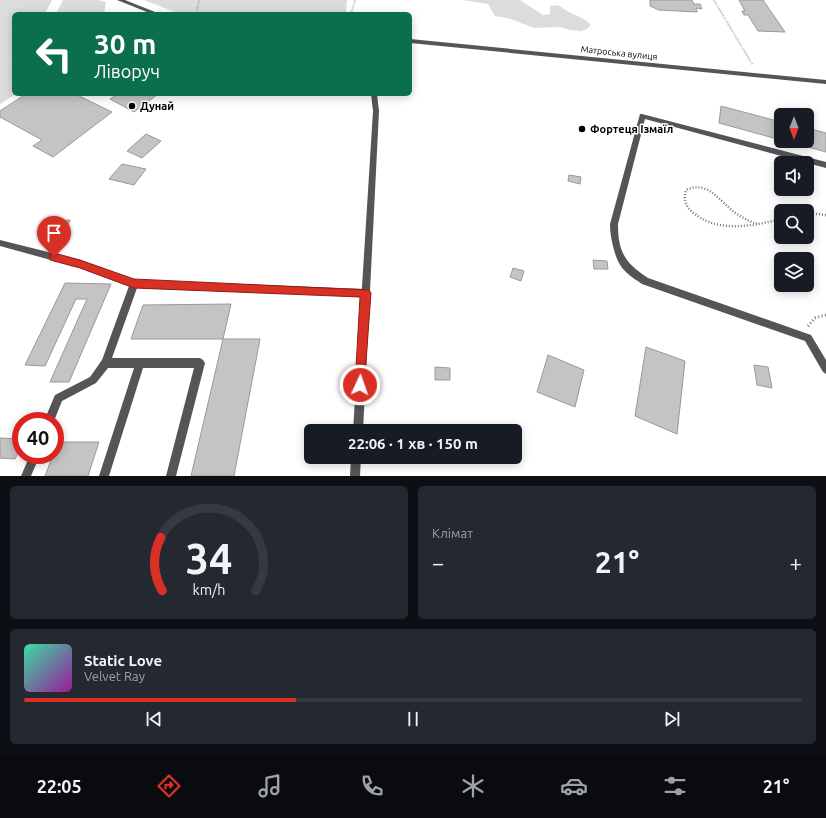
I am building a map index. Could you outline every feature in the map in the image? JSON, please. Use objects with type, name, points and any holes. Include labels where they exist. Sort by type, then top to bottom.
[{"type":"street","points":[[120,0],[152,12]]},
{"type":"street","name":"Матроська вулиця","points":[[412,41],[826,82]]},
{"type":"street","points":[[358,424],[376,111],[374,96]]},
{"type":"street","points":[[826,165],[642,116],[614,224],[614,232],[620,258],[631,272],[645,281],[808,338],[826,369]]},
{"type":"street","points":[[0,243],[80,264],[134,284],[366,293]]},
{"type":"street","points":[[52,412],[58,398],[93,380],[106,363],[134,284]]},
{"type":"street","points":[[106,363],[200,363],[171,476]]},
{"type":"street","points":[[104,476],[140,363]]},
{"type":"street","points":[[26,476],[31,464]]},
{"type":"street","points":[[355,476],[356,464]]},
{"type":"path","points":[[197,10],[199,0]]},
{"type":"path","points":[[352,12],[355,0]]},
{"type":"path","points":[[714,0],[758,75]]},
{"type":"path","points":[[757,224],[739,215],[709,190],[696,186],[686,190],[684,202],[688,209],[695,216],[705,221],[732,225],[757,224],[774,220]]},
{"type":"path","points":[[814,214],[826,215]]},
{"type":"path","points":[[808,338],[807,327],[811,320],[818,316],[826,315]]},
{"type":"shaded area","points":[[0,0],[52,0],[46,12],[12,12],[12,56],[10,58],[12,57],[13,96],[0,104]]},
{"type":"shaded area","points":[[63,0],[98,0],[106,2],[104,12],[57,12]]},
{"type":"shaded area","points":[[144,0],[347,0],[346,12],[175,12]]},
{"type":"shaded area","points":[[462,0],[520,0],[543,15],[550,14],[550,6],[557,5],[584,19],[591,25],[587,29],[581,31],[560,27],[534,28],[511,19],[495,16],[488,4]]},
{"type":"building","points":[[650,0],[692,0],[694,4],[700,4],[702,9],[696,8],[697,12],[659,10],[650,6]]},
{"type":"building","points":[[739,0],[763,0],[785,32],[758,31],[748,15],[744,15],[742,11],[745,11]]},
{"type":"building","points":[[23,96],[79,96],[112,112],[53,157],[33,146],[42,140],[0,117],[0,111]]},
{"type":"building","name":"Дунай","points":[[115,96],[155,96],[134,112],[110,99]]},
{"type":"building","points":[[721,106],[774,120],[774,138],[719,123]]},
{"type":"building","points":[[814,130],[826,133],[826,152],[811,148],[814,148]]},
{"type":"building","points":[[146,134],[161,141],[142,158],[127,151]]},
{"type":"building","points":[[122,164],[146,169],[134,185],[109,179]]},
{"type":"building","points":[[569,175],[581,177],[580,184],[568,181]]},
{"type":"building","points":[[70,220],[60,243],[45,244],[56,221]]},
{"type":"building","points":[[593,260],[607,261],[608,269],[594,269]]},
{"type":"building","points":[[513,268],[524,271],[521,281],[510,277]]},
{"type":"building","points":[[65,283],[111,284],[69,382],[50,382],[87,299],[76,299],[45,366],[25,365]]},
{"type":"building","points":[[231,304],[223,339],[131,339],[143,305]]},
{"type":"building","points":[[223,339],[260,339],[234,476],[191,476]]},
{"type":"building","points":[[646,347],[685,361],[677,434],[635,416]]},
{"type":"building","points":[[548,355],[584,370],[575,407],[537,392]]},
{"type":"building","points":[[754,365],[768,367],[772,388],[757,385]]},
{"type":"building","points":[[435,367],[450,368],[450,380],[435,380]]},
{"type":"building","points":[[0,438],[12,439],[12,459],[0,458]]},
{"type":"building","points":[[64,442],[99,442],[88,476],[45,476],[50,464],[64,464]]},
{"type":"place","name":"Дунай","points":[[132,106]]},
{"type":"place","name":"Фортеця Ізмаїл","points":[[582,129]]},
{"type":"route","points":[[54,257],[80,264],[134,284],[366,293],[360,385]]}]
